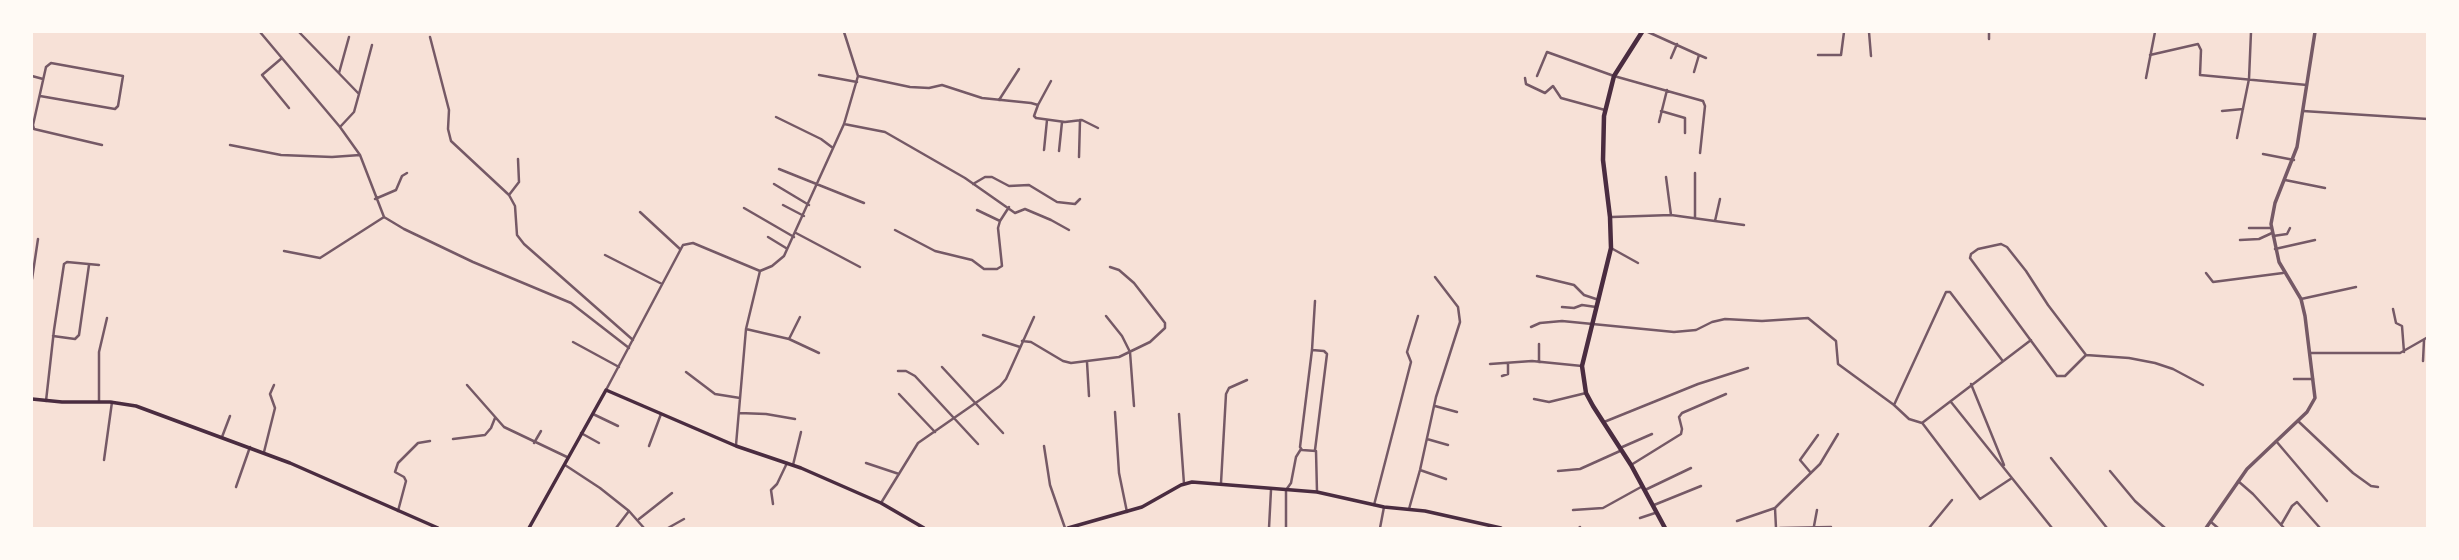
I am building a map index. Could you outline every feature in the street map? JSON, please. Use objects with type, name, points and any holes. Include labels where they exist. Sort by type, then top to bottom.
[{"type":"highway","points":[[1642,32],[1614,76],[1605,110],[1603,160],[1611,248],[1582,366],[1586,393],[1631,465],[1665,528]]},
{"type":"main road","points":[[529,528],[606,390],[736,446],[790,464],[881,503],[922,528]]},
{"type":"main road","points":[[32,399],[99,401],[136,406],[264,452],[438,528]]},
{"type":"main road","points":[[1067,528],[1084,526],[1127,512],[1192,482],[1317,492],[1384,507],[1442,514],[1501,528]]},
{"type":"street","points":[[260,32],[340,127],[360,155],[384,217],[461,256],[571,303],[629,348]]},
{"type":"street","points":[[299,32],[359,94]]},
{"type":"street","points":[[736,446],[746,329],[760,271],[781,259],[788,249],[844,124],[857,82],[858,76],[844,32]]},
{"type":"street","points":[[1648,32],[1706,58]]},
{"type":"street","points":[[1818,55],[1840,56],[1844,32]]},
{"type":"street","points":[[1869,32],[1871,55]]},
{"type":"street","points":[[1989,32],[1989,39]]},
{"type":"street","points":[[2146,78],[2155,32]]},
{"type":"street","points":[[2236,138],[2249,79],[2251,32]]},
{"type":"street","points":[[2206,528],[2238,481],[2314,402],[2311,353],[2301,299],[2283,273],[2272,232],[2273,208],[2294,160],[2315,32]]},
{"type":"street","points":[[339,73],[349,37]]},
{"type":"street","points":[[430,37],[449,110],[448,136],[451,141],[509,195],[515,206],[517,235],[524,244],[633,340]]},
{"type":"street","points":[[1671,58],[1677,44]]},
{"type":"street","points":[[2150,55],[2198,44],[2201,50],[2199,74],[2307,85]]},
{"type":"street","points":[[340,127],[354,112],[372,45]]},
{"type":"street","points":[[1537,76],[1547,51],[1614,76],[1705,103],[1700,153]]},
{"type":"street","points":[[1694,72],[1699,55]]},
{"type":"street","points":[[282,58],[262,75],[289,108]]},
{"type":"street","points":[[40,96],[115,109],[124,78],[121,75],[51,63],[47,65],[43,79],[34,129],[102,145]]},
{"type":"street","points":[[999,100],[1019,69]]},
{"type":"street","points":[[819,75],[857,82]]},
{"type":"street","points":[[32,76],[43,79]]},
{"type":"street","points":[[858,76],[910,86],[929,88],[942,85],[971,95],[1038,105]]},
{"type":"street","points":[[1525,78],[1525,84],[1542,92],[1547,93],[1553,86],[1561,98],[1605,110]]},
{"type":"street","points":[[1051,81],[1034,117],[1062,122],[1080,120],[1098,128]]},
{"type":"street","points":[[1659,122],[1667,90]]},
{"type":"street","points":[[2222,111],[2243,109]]},
{"type":"street","points":[[1661,111],[1684,117],[1685,133]]},
{"type":"street","points":[[2303,111],[2427,119]]},
{"type":"street","points":[[776,117],[821,139],[832,148]]},
{"type":"street","points":[[1044,150],[1047,120]]},
{"type":"street","points":[[1079,157],[1080,120]]},
{"type":"street","points":[[1059,152],[1062,122]]},
{"type":"street","points":[[844,124],[885,132],[1017,213],[1023,209],[1031,211],[1069,230]]},
{"type":"street","points":[[230,145],[281,155],[360,155]]},
{"type":"street","points":[[2263,155],[2294,160]]},
{"type":"street","points":[[509,195],[519,182],[518,159]]},
{"type":"street","points":[[779,169],[864,203]]},
{"type":"street","points":[[375,199],[396,190],[402,176],[407,173]]},
{"type":"street","points":[[1695,173],[1695,218]]},
{"type":"street","points":[[973,184],[985,177],[992,177],[1009,186],[1029,186],[1044,196],[1063,203],[1075,204],[1080,199]]},
{"type":"street","points":[[1666,177],[1671,215]]},
{"type":"street","points":[[2285,180],[2325,188]]},
{"type":"street","points":[[774,184],[809,205]]},
{"type":"street","points":[[1716,221],[1720,198]]},
{"type":"street","points":[[783,205],[804,216]]},
{"type":"street","points":[[895,230],[935,251],[972,260],[984,269],[997,269],[1002,266],[998,228],[1009,207]]},
{"type":"street","points":[[744,208],[860,267]]},
{"type":"street","points":[[977,210],[1000,221]]},
{"type":"street","points":[[640,212],[680,249]]},
{"type":"street","points":[[1610,217],[1671,215],[1744,225]]},
{"type":"street","points":[[284,251],[320,258],[384,217]]},
{"type":"street","points":[[2249,228],[2290,233],[2290,228]]},
{"type":"street","points":[[2240,240],[2259,239],[2272,232]]},
{"type":"street","points":[[768,237],[788,249]]},
{"type":"street","points":[[32,279],[38,239]]},
{"type":"street","points":[[2275,248],[2315,240]]},
{"type":"street","points":[[606,390],[680,249],[690,242],[760,271]]},
{"type":"street","points":[[2085,355],[2071,372],[2061,378],[2057,376],[1970,258],[1971,254],[1978,249],[2001,244],[2007,247],[2085,355],[2155,363],[2174,369],[2203,385]]},
{"type":"street","points":[[1611,248],[1637,262]]},
{"type":"street","points":[[606,255],[662,284]]},
{"type":"street","points":[[46,401],[64,264],[99,265]]},
{"type":"street","points":[[53,336],[73,339],[79,335],[89,264]]},
{"type":"street","points":[[1022,341],[1034,343],[1066,362],[1119,357],[1150,342],[1165,328],[1165,323],[1133,283],[1119,270],[1110,267]]},
{"type":"street","points":[[2206,273],[2213,282],[2283,273]]},
{"type":"street","points":[[1537,276],[1574,285],[1584,295],[1599,300]]},
{"type":"street","points":[[1409,509],[1439,386],[1458,331],[1460,316],[1454,300],[1434,277]]},
{"type":"street","points":[[2301,299],[2356,287]]},
{"type":"street","points":[[1894,405],[1946,292],[1950,292],[2002,360]]},
{"type":"street","points":[[1286,528],[1286,490],[1291,483],[1296,457],[1301,449],[1315,301]]},
{"type":"street","points":[[1562,307],[1596,307]]},
{"type":"street","points":[[2392,309],[2396,323],[2402,326],[2404,352]]},
{"type":"street","points":[[1106,316],[1122,336],[1130,352],[1134,406]]},
{"type":"street","points":[[1374,505],[1411,362],[1407,352],[1418,316]]},
{"type":"street","points":[[789,339],[800,317]]},
{"type":"street","points":[[881,503],[915,447],[1006,379],[1034,317]]},
{"type":"street","points":[[99,401],[99,352],[107,318]]},
{"type":"street","points":[[1531,327],[1545,322],[1674,332],[1696,330],[1712,321],[1725,318],[1762,321],[1808,318],[1836,341],[1838,364],[1909,419],[1922,424],[1980,499],[2012,478]]},
{"type":"street","points":[[746,329],[789,339],[820,353]]},
{"type":"street","points":[[983,335],[1020,347]]},
{"type":"street","points":[[2311,353],[2404,352],[2426,339]]},
{"type":"street","points":[[2423,361],[2426,339]]},
{"type":"street","points":[[1922,424],[2031,340]]},
{"type":"street","points":[[573,342],[619,367]]},
{"type":"street","points":[[1539,344],[1539,362]]},
{"type":"street","points":[[1312,350],[1324,351],[1327,354],[1315,450],[1317,492]]},
{"type":"street","points":[[1087,362],[1089,396]]},
{"type":"street","points":[[1490,364],[1539,362],[1582,366]]},
{"type":"street","points":[[1502,376],[1508,374],[1508,364]]},
{"type":"street","points":[[942,367],[1003,433]]},
{"type":"street","points":[[1603,422],[1698,384],[1748,368]]},
{"type":"street","points":[[898,371],[906,371],[915,376],[978,444]]},
{"type":"street","points":[[686,372],[715,394],[740,398]]},
{"type":"street","points":[[2294,379],[2313,379]]},
{"type":"street","points":[[1221,484],[1226,394],[1229,388],[1247,380]]},
{"type":"street","points":[[1971,384],[2004,467]]},
{"type":"street","points":[[264,452],[275,408],[270,394],[274,385]]},
{"type":"street","points":[[467,385],[509,430],[567,457]]},
{"type":"street","points":[[1534,399],[1549,402],[1586,393]]},
{"type":"street","points":[[899,394],[934,432]]},
{"type":"street","points":[[1631,465],[1681,434],[1679,417],[1682,413],[1726,394]]},
{"type":"street","points":[[104,460],[112,402]]},
{"type":"street","points":[[1951,402],[2052,528]]},
{"type":"street","points":[[1435,406],[1457,412]]},
{"type":"street","points":[[1115,412],[1119,473],[1127,512]]},
{"type":"street","points":[[739,413],[795,419]]},
{"type":"street","points":[[593,414],[618,426]]},
{"type":"street","points":[[649,446],[661,414]]},
{"type":"street","points":[[1179,414],[1184,484]]},
{"type":"street","points":[[222,437],[230,415]]},
{"type":"street","points":[[453,439],[485,435],[490,431],[495,418]]},
{"type":"street","points":[[2298,421],[2353,473],[2371,486],[2378,487]]},
{"type":"street","points":[[534,443],[541,431]]},
{"type":"street","points":[[773,504],[771,490],[790,464],[801,432]]},
{"type":"street","points":[[581,433],[599,443]]},
{"type":"street","points":[[1737,521],[1775,508],[1820,464],[1838,434]]},
{"type":"street","points":[[1558,471],[1580,470],[1652,435]]},
{"type":"street","points":[[1811,473],[1800,460],[1818,435]]},
{"type":"street","points":[[1427,439],[1448,445]]},
{"type":"street","points":[[398,511],[406,481],[395,472],[398,463],[418,443],[430,441]]},
{"type":"street","points":[[2276,441],[2327,501]]},
{"type":"street","points":[[1044,446],[1050,485],[1067,528]]},
{"type":"street","points":[[236,487],[250,447]]},
{"type":"street","points":[[1301,449],[1315,450]]},
{"type":"street","points":[[2051,458],[2107,528]]},
{"type":"street","points":[[866,463],[899,474]]},
{"type":"street","points":[[564,464],[629,511],[644,528]]},
{"type":"street","points":[[1573,510],[1603,508],[1690,468]]},
{"type":"street","points":[[1420,470],[1446,479]]},
{"type":"street","points":[[2110,471],[2135,501],[2165,528]]},
{"type":"street","points":[[2238,481],[2283,527],[2292,506],[2297,502],[2320,528]]},
{"type":"street","points":[[1654,505],[1700,486]]},
{"type":"street","points":[[1269,528],[1271,488]]},
{"type":"street","points":[[638,520],[672,494]]},
{"type":"street","points":[[1929,528],[1952,500]]},
{"type":"street","points":[[1380,528],[1384,507]]},
{"type":"street","points":[[1775,508],[1781,528],[1831,527]]},
{"type":"street","points":[[1814,527],[1817,510]]},
{"type":"street","points":[[616,528],[629,511]]},
{"type":"street","points":[[1640,518],[1658,512]]},
{"type":"street","points":[[668,528],[684,519]]},
{"type":"street","points":[[2211,522],[2218,528]]}]
